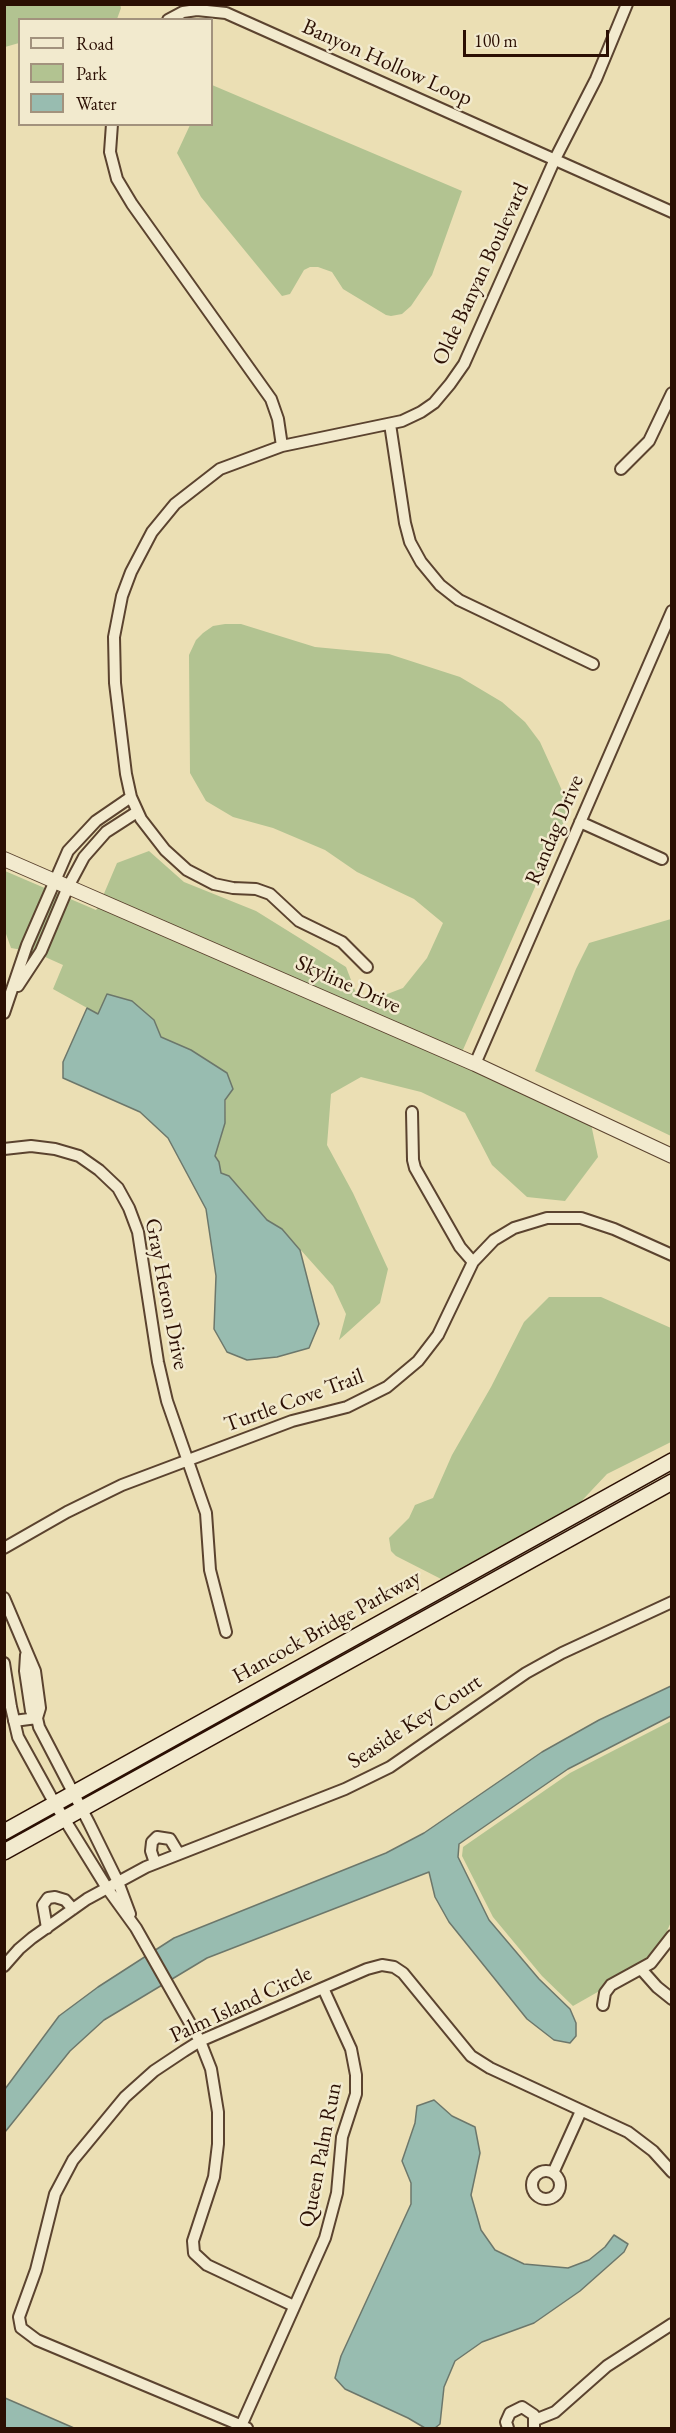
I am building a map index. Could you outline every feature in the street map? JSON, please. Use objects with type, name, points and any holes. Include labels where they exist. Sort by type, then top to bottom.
[{"type":"main road","name":"Hancock Bridge Parkway","points":[[4,1832],[672,1461]]},
{"type":"main road","name":"Hancock Bridge Parkway","points":[[4,1852],[672,1482]]},
{"type":"street","name":"Olde Banyan Boulevard","points":[[368,967],[342,942],[299,921],[270,894],[256,889],[214,884],[188,870],[159,843],[137,812],[131,797],[124,760],[113,654],[118,611],[131,572],[152,532],[175,504],[220,469],[282,446],[402,421],[434,403],[464,364],[555,159],[596,79],[627,4]]},
{"type":"street","name":"Banyon Hollow Loop","points":[[172,18],[183,12],[197,10],[226,14],[672,212]]},
{"type":"street","points":[[112,126],[110,152],[117,179],[132,204],[271,399],[278,419],[282,446]]},
{"type":"street","points":[[621,469],[649,441],[672,393]]},
{"type":"street","points":[[390,424],[410,542],[421,562],[440,585],[459,600],[593,664]]},
{"type":"street","name":"Randag Drive","points":[[475,1064],[672,611]]},
{"type":"street","points":[[62,884],[68,851],[89,827],[131,797]]},
{"type":"street","points":[[4,1013],[8,994],[27,945],[62,884],[106,832],[137,812]]},
{"type":"street","points":[[580,822],[662,859]]},
{"type":"street","points":[[89,827],[99,839]]},
{"type":"street","name":"Skyline Drive","points":[[4,859],[475,1064],[672,1156]]},
{"type":"street","points":[[411,1112],[415,1168],[460,1247],[473,1262]]},
{"type":"street","name":"Gray Heron Drive","points":[[4,1149],[31,1146],[79,1156],[118,1188],[129,1208],[138,1232],[158,1362],[167,1401],[206,1513],[210,1570],[226,1632]]},
{"type":"street","name":"Turtle Cove Trail","points":[[4,1548],[67,1512],[122,1485],[292,1421],[347,1407],[387,1387],[412,1368],[431,1344],[447,1318],[473,1262],[488,1245],[505,1233],[535,1220],[557,1216],[592,1221],[672,1256]]},
{"type":"street","points":[[4,1598],[26,1649],[30,1671],[31,1711],[37,1718],[39,1727],[118,1882],[136,1928],[200,2041],[211,2069],[216,2101],[218,2144],[214,2177],[193,2241],[194,2253],[207,2265],[294,2306]]},
{"type":"street","name":"Seaside Key Court","points":[[4,1966],[19,1949],[46,1928],[118,1882],[155,1863],[345,1789],[390,1767],[526,1673],[562,1653],[672,1602]]},
{"type":"street","points":[[30,1671],[5,1668],[18,1737],[64,1819],[107,1888],[136,1928]]},
{"type":"street","points":[[14,1721],[37,1718]]},
{"type":"street","points":[[155,1863],[151,1851],[152,1842],[157,1837],[170,1839],[179,1854]]},
{"type":"street","points":[[46,1928],[43,1905],[48,1898],[55,1896],[65,1900],[73,1909]]},
{"type":"street","points":[[603,2005],[605,1993],[611,1985],[651,1963],[672,1935]]},
{"type":"street","name":"Palm Island Circle","points":[[244,2427],[37,2340],[21,2328],[19,2317],[36,2270],[55,2194],[73,2160],[125,2097],[153,2071],[200,2041],[367,1969],[382,1965],[394,1967],[404,1973],[471,2056],[490,2068],[619,2127],[645,2144],[672,2172]]},
{"type":"street","points":[[641,1969],[657,1987],[672,1999]]},
{"type":"street","name":"Queen Palm Run","points":[[244,2427],[332,2216],[338,2193],[342,2137],[356,2094],[356,2074],[351,2049],[323,1988]]},
{"type":"street","points":[[553,2173],[581,2110]]},
{"type":"street","points":[[508,2428],[507,2417],[518,2408],[531,2411],[535,2424],[555,2412],[607,2366],[672,2324]]},
{"type":"green space","points":[[120,4],[121,8],[117,18],[18,18],[18,43],[5,47],[5,5]]},
{"type":"green space","points":[[213,85],[462,191],[432,275],[411,306],[402,314],[391,316],[343,289],[332,272],[318,267],[304,270],[290,294],[282,296],[201,197],[177,153],[190,126],[213,126]]},
{"type":"green space","points":[[241,624],[315,647],[389,654],[460,677],[502,702],[525,722],[540,742],[570,808],[462,1052],[103,896],[117,863],[149,851],[184,882],[256,911],[346,967],[356,993],[369,1001],[403,988],[427,958],[443,923],[414,899],[357,872],[325,850],[273,828],[233,817],[206,801],[190,773],[189,655],[196,640],[203,633],[213,626]]},
{"type":"green space","points":[[5,871],[96,910],[99,906],[473,1069],[591,1124],[598,1157],[565,1201],[527,1197],[492,1165],[465,1113],[421,1092],[361,1077],[331,1094],[327,1145],[353,1193],[388,1269],[380,1303],[339,1340],[346,1314],[333,1286],[282,1229],[267,1220],[229,1177],[221,1173],[215,1156],[225,1123],[227,1073],[191,1050],[161,1037],[154,1020],[98,1014],[53,989],[63,965],[34,952],[11,948],[5,931]]},
{"type":"green space","points":[[672,919],[671,1136],[535,1071],[576,969],[589,943]]},
{"type":"green space","points":[[549,1297],[601,1297],[671,1328],[671,1442],[607,1474],[574,1509],[445,1581],[396,1556],[391,1551],[389,1538],[409,1518],[415,1505],[433,1498],[452,1455],[491,1387],[524,1322]]},
{"type":"green space","points":[[671,1721],[671,1922],[654,1960],[573,2006],[542,1976],[493,1917],[462,1856],[463,1847],[570,1773]]},
{"type":"water","points":[[107,994],[132,1001],[154,1020],[161,1037],[191,1050],[227,1073],[233,1089],[225,1100],[225,1123],[215,1156],[221,1173],[229,1176],[267,1220],[282,1229],[300,1250],[319,1324],[309,1348],[277,1357],[247,1360],[227,1352],[214,1329],[216,1276],[206,1209],[168,1138],[140,1112],[63,1078],[63,1062],[87,1008],[98,1014]]},
{"type":"water","points":[[671,1686],[671,1716],[568,1769],[459,1844],[458,1857],[489,1920],[539,1979],[570,2009],[576,2023],[576,2036],[570,2043],[554,2040],[527,2019],[449,1922],[435,1897],[429,1872],[207,1958],[104,2020],[70,2051],[5,2132],[5,2089],[59,2016],[98,1987],[174,1938],[386,1853],[424,1833],[542,1752],[599,1720]]},
{"type":"water","points":[[434,2100],[452,2116],[475,2127],[480,2153],[471,2195],[481,2230],[495,2250],[524,2264],[568,2268],[589,2260],[605,2247],[614,2235],[628,2244],[624,2252],[580,2291],[534,2323],[482,2342],[455,2361],[444,2387],[440,2424],[435,2428],[425,2428],[345,2389],[335,2378],[341,2356],[411,2204],[411,2183],[402,2161],[415,2123],[417,2106]]},
{"type":"water","points":[[5,2398],[74,2428],[5,2428]]}]
